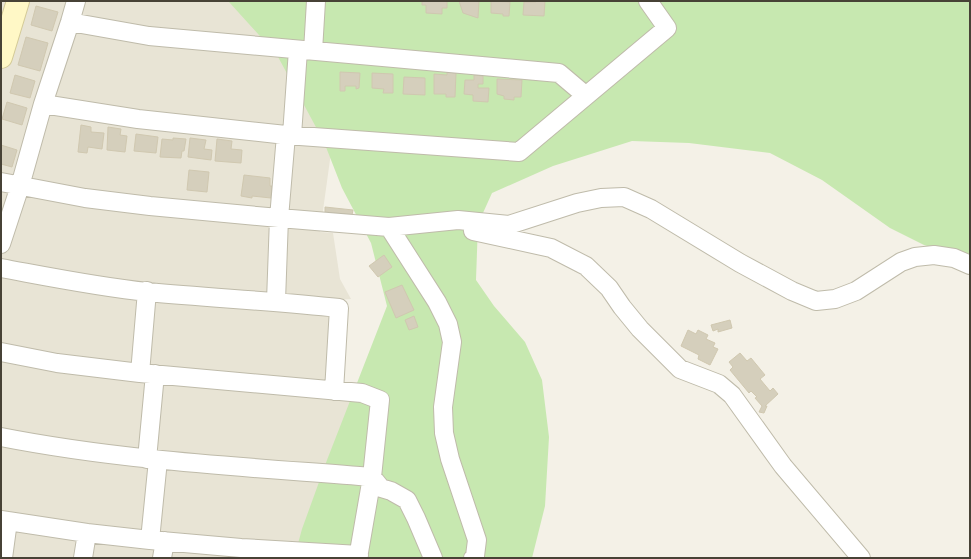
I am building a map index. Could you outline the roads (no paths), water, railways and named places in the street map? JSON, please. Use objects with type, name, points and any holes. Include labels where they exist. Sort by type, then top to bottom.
[{"type":"street","points":[[1,57],[18,1]]},
{"type":"street","points":[[1,244],[76,1]]},
{"type":"street","points":[[276,301],[279,218],[289,135],[316,1]]},
{"type":"street","points":[[43,104],[138,119],[289,135],[519,152],[667,28],[648,1]]},
{"type":"street","points":[[70,22],[149,36],[559,73],[586,95]]},
{"type":"street","points":[[1,182],[85,198],[150,206],[389,227],[458,220],[508,225],[577,203],[601,198],[624,197],[651,209],[740,263],[792,291],[816,301],[835,299],[856,291],[900,262],[915,257],[934,255],[954,258],[970,265]]},
{"type":"street","points":[[432,222],[551,248],[586,266],[609,288],[640,329],[680,369],[719,384],[732,395],[783,466],[861,558]]},
{"type":"street","points":[[389,227],[437,302],[448,324],[452,342],[443,406],[444,433],[450,459],[477,540],[475,556],[473,558]]},
{"type":"street","points":[[1,268],[66,280],[147,291],[276,301],[339,308],[334,390]]},
{"type":"street","points":[[147,291],[147,374],[159,546]]},
{"type":"street","points":[[1,352],[57,363],[147,374],[362,393],[380,400],[372,477],[358,556],[240,553],[159,546],[5,520],[3,558]]},
{"type":"street","points":[[1,437],[48,446],[152,459],[372,477],[381,488],[391,491],[407,500],[433,558]]},
{"type":"street","points":[[82,558],[87,533]]}]
